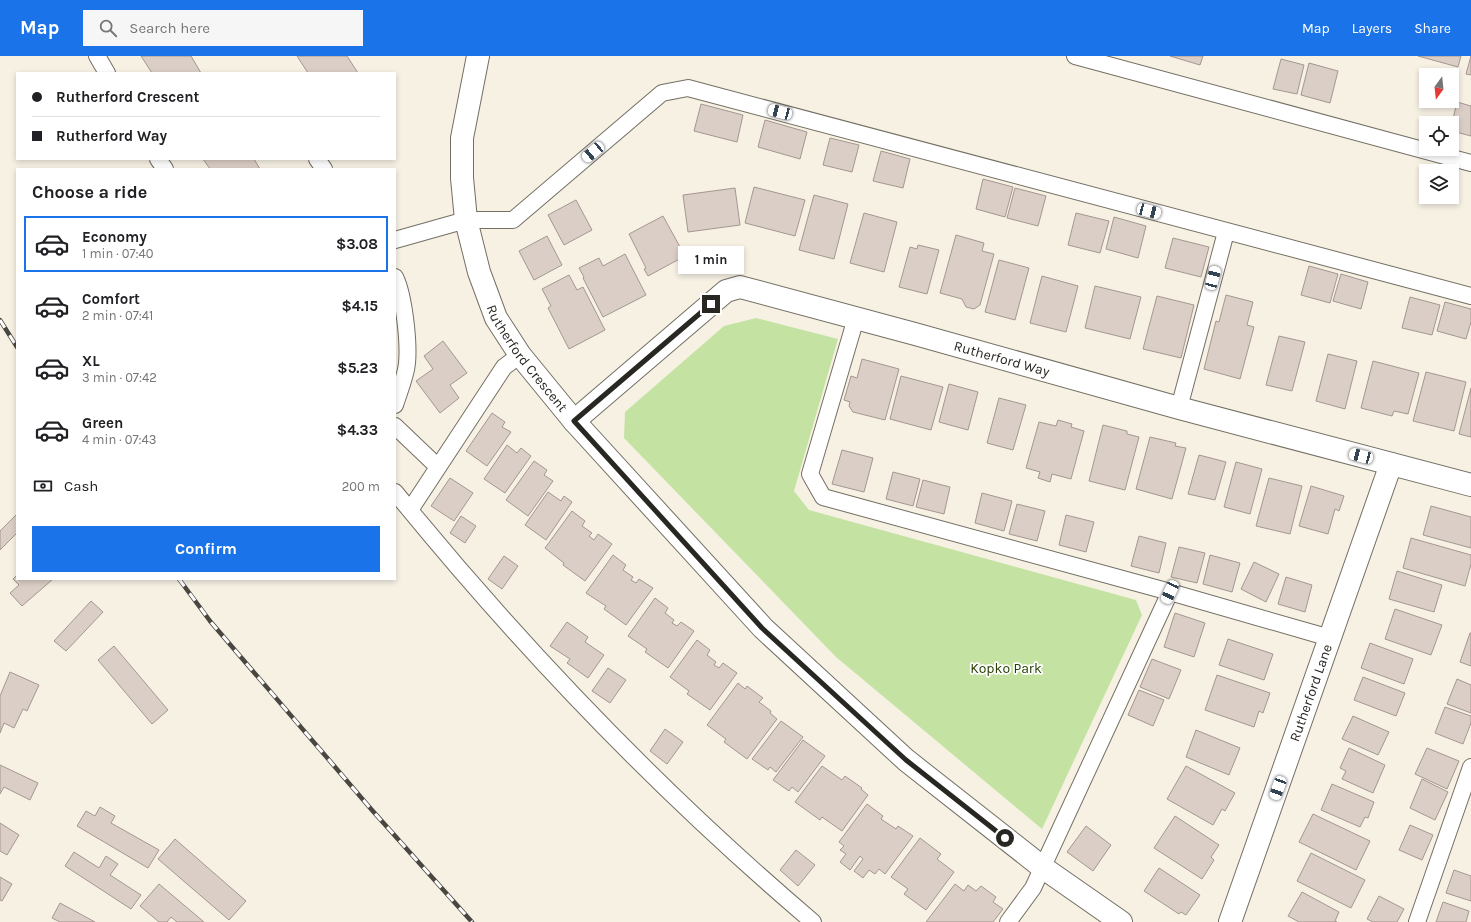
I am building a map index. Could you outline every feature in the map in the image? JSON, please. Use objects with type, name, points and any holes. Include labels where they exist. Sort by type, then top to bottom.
[{"type":"street","name":"Rutherford Crescent","points":[[478,56],[462,138],[462,178],[466,220],[479,272],[496,318],[520,355],[574,421],[762,628],[906,760],[1042,867],[1121,922]]},
{"type":"street","name":"Rutherford Way","points":[[574,421],[726,291],[740,287],[1179,408],[1471,485]]},
{"type":"street","name":"Rutherford Lane","points":[[1230,922],[1391,464]]},
{"type":"lane","points":[[97,56],[106,72]]},
{"type":"lane","points":[[1075,56],[1471,163]]},
{"type":"lane","points":[[396,240],[466,220],[513,220],[662,93],[688,88],[1471,296]]},
{"type":"lane","points":[[1179,408],[1226,232]]},
{"type":"lane","points":[[396,279],[400,287],[406,326],[407,364],[396,402]]},
{"type":"lane","points":[[856,318],[810,474],[823,496],[1330,638]]},
{"type":"lane","points":[[410,510],[504,367],[520,355]]},
{"type":"lane","points":[[396,427],[438,467]]},
{"type":"lane","points":[[396,493],[487,602],[626,750],[699,822],[813,922]]},
{"type":"lane","points":[[1008,922],[1033,888],[1170,592]]},
{"type":"lane","points":[[1417,922],[1471,767]]},
{"type":"green space","name":"Kopko Park","points":[[756,318],[838,339],[794,491],[809,510],[1136,600],[1142,615],[1042,829],[836,657],[624,438],[625,412],[724,326]]},
{"type":"building","points":[[141,56],[191,56],[200,72],[151,72]]},
{"type":"building","points":[[297,56],[347,56],[357,72],[307,72]]},
{"type":"building","points":[[1170,56],[1203,56],[1200,65]]},
{"type":"building","points":[[1418,56],[1461,56],[1458,67]]},
{"type":"building","points":[[1471,56],[1471,75],[1466,74]]},
{"type":"building","points":[[1281,59],[1304,65],[1297,94],[1273,89]]},
{"type":"building","points":[[1309,63],[1338,71],[1330,103],[1301,95]]},
{"type":"building","points":[[1459,103],[1471,106],[1471,136],[1459,133],[1459,116],[1454,116],[1456,108],[1459,108]]},
{"type":"building","points":[[701,104],[743,115],[737,142],[694,131]]},
{"type":"building","points":[[765,120],[807,132],[800,159],[758,147]]},
{"type":"building","points":[[830,138],[859,145],[852,172],[823,165]]},
{"type":"building","points":[[881,151],[910,159],[903,188],[873,181]]},
{"type":"building","points":[[204,160],[255,160],[259,168],[209,168]]},
{"type":"building","points":[[983,179],[1013,187],[1005,217],[976,209]]},
{"type":"building","points":[[754,187],[805,200],[795,236],[745,223]]},
{"type":"building","points":[[735,188],[740,225],[688,232],[683,195]]},
{"type":"building","points":[[1015,188],[1046,196],[1038,226],[1007,218]]},
{"type":"building","points":[[814,195],[848,204],[834,259],[799,250]]},
{"type":"building","points":[[576,200],[592,230],[564,245],[548,215]]},
{"type":"building","points":[[864,213],[897,222],[884,272],[850,263]]},
{"type":"building","points":[[1076,213],[1109,221],[1100,253],[1068,245]]},
{"type":"building","points":[[663,216],[685,256],[648,276],[644,269],[646,268],[629,234]]},
{"type":"building","points":[[1114,217],[1146,226],[1138,258],[1106,249]]},
{"type":"building","points":[[956,235],[984,243],[982,251],[994,254],[980,305],[974,309],[966,307],[962,299],[940,293]]},
{"type":"building","points":[[547,236],[562,265],[534,280],[519,251]]},
{"type":"building","points":[[1173,238],[1209,247],[1201,277],[1165,268]]},
{"type":"building","points":[[918,245],[939,250],[927,294],[899,287],[910,247],[917,249]]},
{"type":"building","points":[[625,254],[646,295],[603,317],[579,268],[599,258],[603,266]]},
{"type":"building","points":[[999,260],[1029,268],[1015,320],[985,312]]},
{"type":"building","points":[[1309,266],[1338,274],[1330,303],[1301,295]]},
{"type":"building","points":[[1341,274],[1368,282],[1361,309],[1333,301]]},
{"type":"building","points":[[569,275],[577,290],[583,287],[605,330],[569,349],[548,308],[551,306],[542,289]]},
{"type":"building","points":[[1042,276],[1078,286],[1066,332],[1030,323]]},
{"type":"building","points":[[1095,286],[1141,297],[1130,339],[1085,328]]},
{"type":"building","points":[[1226,295],[1253,302],[1247,325],[1254,327],[1240,379],[1204,369],[1216,321],[1219,322]]},
{"type":"building","points":[[1157,296],[1194,305],[1181,358],[1143,349]]},
{"type":"building","points":[[1410,297],[1440,305],[1432,335],[1402,328]]},
{"type":"building","points":[[1445,302],[1471,309],[1471,322],[1466,339],[1437,331]]},
{"type":"building","points":[[1279,336],[1305,342],[1292,391],[1266,385]]},
{"type":"building","points":[[443,341],[467,373],[450,385],[459,398],[440,413],[416,381],[433,369],[424,356]]},
{"type":"building","points":[[1328,354],[1357,361],[1345,409],[1316,401]]},
{"type":"building","points":[[862,359],[899,369],[885,420],[853,412],[849,406],[850,402],[844,400],[851,376],[857,378]]},
{"type":"building","points":[[1373,361],[1419,373],[1408,414],[1394,411],[1392,416],[1361,408]]},
{"type":"building","points":[[1426,372],[1466,382],[1454,431],[1413,421]]},
{"type":"building","points":[[901,376],[943,387],[931,430],[890,419]]},
{"type":"building","points":[[949,384],[978,392],[968,430],[939,422]]},
{"type":"building","points":[[1471,388],[1471,437],[1459,434]]},
{"type":"building","points":[[999,398],[1026,405],[1013,450],[987,443]]},
{"type":"building","points":[[492,413],[505,422],[502,427],[511,432],[487,466],[466,451]]},
{"type":"building","points":[[1058,420],[1072,424],[1071,427],[1084,431],[1071,479],[1052,474],[1050,482],[1038,478],[1040,472],[1026,468],[1039,422],[1056,426]]},
{"type":"building","points":[[1103,425],[1127,431],[1127,434],[1139,437],[1125,490],[1089,481]]},
{"type":"building","points":[[1150,437],[1176,443],[1175,446],[1186,448],[1172,499],[1136,489]]},
{"type":"building","points":[[507,445],[517,453],[521,448],[531,456],[505,493],[484,479]]},
{"type":"building","points":[[842,450],[873,458],[864,492],[832,484]]},
{"type":"building","points":[[1199,455],[1226,462],[1215,500],[1188,494]]},
{"type":"building","points":[[534,461],[547,470],[544,475],[553,481],[528,516],[506,500]]},
{"type":"building","points":[[1236,462],[1262,469],[1250,514],[1224,507]]},
{"type":"building","points":[[893,472],[920,479],[913,506],[886,499]]},
{"type":"building","points":[[450,478],[473,493],[454,521],[431,506]]},
{"type":"building","points":[[1269,478],[1302,486],[1290,534],[1256,526]]},
{"type":"building","points":[[923,480],[950,487],[944,514],[916,507]]},
{"type":"building","points":[[1311,486],[1344,496],[1339,511],[1335,509],[1328,534],[1299,526]]},
{"type":"building","points":[[548,492],[561,501],[564,496],[572,502],[546,540],[525,525]]},
{"type":"building","points":[[982,493],[1012,501],[1004,531],[975,523]]},
{"type":"building","points":[[1017,504],[1045,511],[1037,541],[1009,534]]},
{"type":"building","points":[[1431,506],[1471,517],[1471,548],[1423,535]]},
{"type":"building","points":[[572,511],[585,521],[582,526],[592,533],[589,536],[594,540],[598,534],[612,544],[585,581],[563,565],[564,563],[545,548]]},
{"type":"building","points":[[16,515],[16,534],[0,550],[0,531]]},
{"type":"building","points":[[1066,515],[1094,522],[1086,552],[1059,545]]},
{"type":"building","points":[[461,516],[476,526],[465,543],[450,533]]},
{"type":"building","points":[[1139,536],[1166,543],[1159,573],[1131,566]]},
{"type":"building","points":[[1411,538],[1471,555],[1471,564],[1465,586],[1403,568]]},
{"type":"building","points":[[1179,547],[1205,553],[1197,583],[1171,577]]},
{"type":"building","points":[[613,555],[626,565],[623,570],[633,577],[631,580],[636,583],[639,579],[653,588],[626,625],[604,609],[606,606],[586,593]]},
{"type":"building","points":[[1210,555],[1240,563],[1232,592],[1203,584]]},
{"type":"building","points":[[504,556],[518,566],[502,589],[488,579]]},
{"type":"building","points":[[1254,562],[1279,574],[1266,602],[1241,589]]},
{"type":"building","points":[[1397,571],[1442,585],[1434,612],[1389,599]]},
{"type":"building","points":[[16,576],[16,580],[52,580],[22,606],[10,593],[19,585],[13,579]]},
{"type":"building","points":[[1286,577],[1312,585],[1305,612],[1278,604]]},
{"type":"building","points":[[655,598],[668,608],[665,613],[674,620],[672,623],[677,626],[681,622],[694,631],[668,668],[645,652],[647,649],[628,636]]},
{"type":"building","points":[[91,601],[103,612],[66,651],[54,641]]},
{"type":"building","points":[[1395,609],[1442,625],[1431,655],[1385,639]]},
{"type":"building","points":[[1175,613],[1205,623],[1194,657],[1164,647]]},
{"type":"building","points":[[567,622],[588,637],[585,642],[604,655],[588,678],[567,663],[570,659],[550,646]]},
{"type":"building","points":[[1471,633],[1471,666],[1460,662]]},
{"type":"building","points":[[1228,639],[1273,654],[1264,680],[1219,665]]},
{"type":"building","points":[[697,640],[710,650],[707,655],[716,662],[714,665],[719,668],[723,663],[737,673],[710,710],[687,694],[689,691],[670,677]]},
{"type":"building","points":[[1370,643],[1413,659],[1404,684],[1361,668]]},
{"type":"building","points":[[114,646],[168,710],[152,724],[98,660]]},
{"type":"building","points":[[1152,659],[1181,670],[1169,699],[1140,687]]},
{"type":"building","points":[[608,668],[626,680],[610,703],[592,691]]},
{"type":"building","points":[[10,672],[39,685],[27,711],[23,709],[14,728],[4,723],[0,733],[0,696]]},
{"type":"building","points":[[1217,675],[1270,693],[1263,713],[1259,711],[1254,727],[1205,710]]},
{"type":"building","points":[[1363,677],[1405,693],[1396,716],[1354,700]]},
{"type":"building","points":[[1457,679],[1471,685],[1471,713],[1447,704]]},
{"type":"building","points":[[738,683],[745,689],[747,686],[763,698],[759,702],[771,711],[770,713],[777,719],[747,759],[724,742],[726,739],[707,725]]},
{"type":"building","points":[[1139,690],[1164,700],[1153,726],[1128,715]]},
{"type":"building","points":[[1445,707],[1471,716],[1471,723],[1463,744],[1435,733]]},
{"type":"building","points":[[1353,716],[1389,732],[1378,755],[1342,739]]},
{"type":"building","points":[[781,721],[803,737],[776,772],[770,767],[768,770],[752,759]]},
{"type":"building","points":[[665,729],[683,742],[667,764],[650,751]]},
{"type":"building","points":[[1196,730],[1240,748],[1229,775],[1186,757]]},
{"type":"building","points":[[803,740],[825,756],[798,792],[792,787],[789,791],[773,780]]},
{"type":"building","points":[[1349,748],[1385,765],[1373,793],[1342,779],[1346,771],[1340,768]]},
{"type":"building","points":[[1427,748],[1459,761],[1447,789],[1415,774]]},
{"type":"building","points":[[0,765],[38,783],[30,800],[4,787],[0,794]]},
{"type":"building","points":[[822,766],[842,780],[845,776],[862,788],[861,789],[868,795],[842,831],[822,817],[820,820],[795,802]]},
{"type":"building","points":[[1186,766],[1235,793],[1225,811],[1222,809],[1213,825],[1167,799]]},
{"type":"building","points":[[1422,779],[1448,792],[1435,820],[1410,808]]},
{"type":"building","points":[[1332,784],[1374,802],[1368,818],[1365,817],[1360,827],[1321,810]]},
{"type":"building","points":[[867,804],[883,816],[881,819],[896,829],[898,826],[913,836],[885,874],[879,869],[875,874],[869,870],[863,878],[854,871],[863,859],[860,856],[850,870],[840,862],[846,854],[840,850],[844,846],[839,842]]},
{"type":"building","points":[[100,807],[115,816],[111,823],[159,850],[148,868],[77,826],[86,811],[95,816]]},
{"type":"building","points":[[1313,814],[1370,841],[1356,870],[1299,842]]},
{"type":"building","points":[[1175,816],[1219,845],[1211,857],[1214,860],[1202,879],[1154,848]]},
{"type":"building","points":[[0,823],[19,835],[7,855],[0,851]]},
{"type":"building","points":[[1410,825],[1433,835],[1422,860],[1399,850]]},
{"type":"building","points":[[1086,826],[1111,845],[1093,871],[1067,852]]},
{"type":"building","points":[[920,838],[941,854],[937,859],[954,872],[926,910],[904,894],[908,889],[891,877]]},
{"type":"building","points":[[175,839],[246,901],[229,920],[158,859]]},
{"type":"building","points":[[796,850],[815,865],[798,886],[780,870]]},
{"type":"building","points":[[74,852],[99,868],[106,856],[118,864],[110,875],[141,895],[131,909],[65,866]]},
{"type":"building","points":[[1311,853],[1365,880],[1351,908],[1297,881]]},
{"type":"building","points":[[1159,868],[1200,895],[1186,915],[1181,912],[1179,914],[1144,891]]},
{"type":"building","points":[[1454,870],[1471,876],[1471,901],[1446,893]]},
{"type":"building","points":[[0,877],[12,884],[2,901],[0,900]]},
{"type":"building","points":[[159,884],[204,922],[177,922],[171,917],[167,922],[159,922],[140,906]]},
{"type":"building","points":[[955,884],[964,891],[968,885],[976,891],[981,886],[996,897],[993,902],[1003,909],[993,922],[926,922]]},
{"type":"building","points":[[1302,892],[1339,912],[1335,921],[1337,922],[1299,922],[1288,916]]},
{"type":"building","points":[[1379,896],[1404,909],[1397,922],[1373,922],[1367,919]]},
{"type":"building","points":[[1443,902],[1469,911],[1466,922],[1436,922]]},
{"type":"building","points":[[60,903],[95,922],[60,922],[52,918]]},
{"type":"railway","points":[[0,320],[16,345]]},
{"type":"railway","points":[[180,580],[210,621],[371,809],[472,922]]},
{"type":"route","points":[[711,304],[574,421],[762,628],[906,760],[1005,838]]}]
